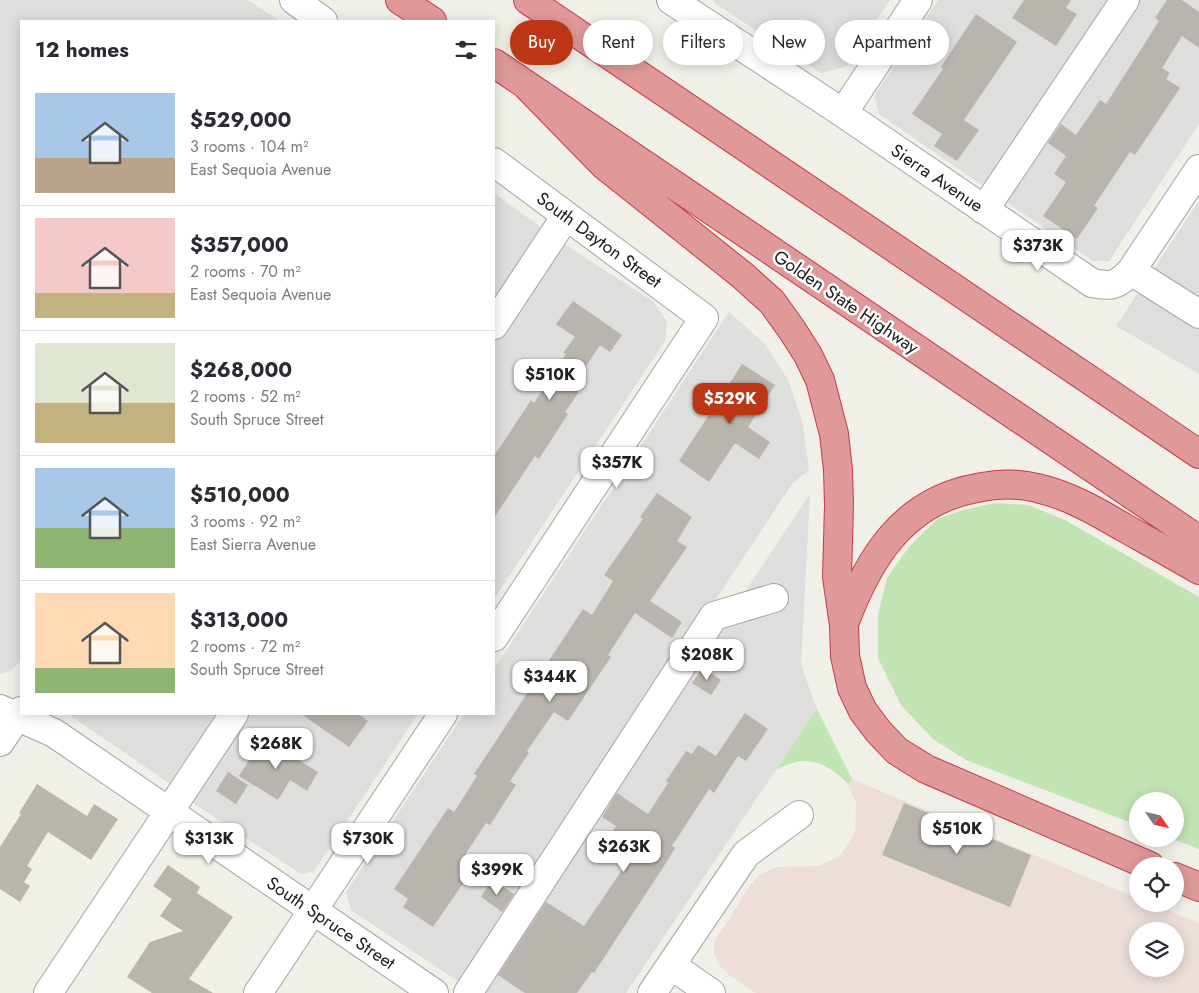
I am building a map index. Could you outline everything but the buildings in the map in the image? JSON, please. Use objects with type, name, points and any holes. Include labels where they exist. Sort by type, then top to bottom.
[{"type":"highway","points":[[400,0],[430,20]]},
{"type":"highway","points":[[528,0],[1199,454]]},
{"type":"highway","name":"Golden State Highway","points":[[495,64],[1199,540]]},
{"type":"highway","points":[[526,85],[604,165],[742,275],[772,302],[808,355],[820,380],[834,434],[839,505],[836,577],[844,626],[845,656],[852,688],[863,711],[878,731],[897,751],[926,769],[1129,857]]},
{"type":"highway","points":[[844,626],[855,594],[868,567],[889,538],[911,517],[934,502],[960,491],[987,486],[1013,485],[1037,488],[1064,497],[1092,509],[1199,570]]},
{"type":"highway","points":[[1184,881],[1199,887]]},
{"type":"street","points":[[294,0],[322,20]]},
{"type":"street","points":[[843,113],[918,0]]},
{"type":"street","points":[[984,210],[1125,0]]},
{"type":"street","name":"Sierra Avenue","points":[[689,5],[1092,283],[1103,286],[1114,285],[1131,271],[1199,169]]},
{"type":"street","name":"South Dayton Street","points":[[495,163],[704,318],[495,635]]},
{"type":"street","points":[[495,323],[566,216]]},
{"type":"street","points":[[1131,271],[1199,314]]},
{"type":"street","points":[[468,993],[714,616],[774,598]]},
{"type":"street","points":[[0,742],[13,713]]},
{"type":"street","name":"South Spruce Street","points":[[13,713],[54,733],[434,993]]},
{"type":"street","points":[[48,993],[233,715]]},
{"type":"street","points":[[258,993],[442,715]]},
{"type":"street","points":[[652,993],[746,854],[799,815]]},
{"type":"street","points":[[671,965],[711,993]]},
{"type":"shaded area","points":[[0,0],[248,0],[278,20],[20,20],[20,661],[11,671],[0,674]]},
{"type":"shaded area","points":[[714,0],[890,0],[877,20],[835,20],[835,65],[847,65],[846,67],[821,73],[809,65],[825,65],[825,20],[753,20],[753,28],[713,2]]},
{"type":"shaded area","points":[[938,0],[1115,0],[989,190],[879,114],[874,96],[895,65],[949,65],[949,20],[925,20]]},
{"type":"shaded area","points":[[1140,0],[1199,0],[1199,124],[1109,261],[1093,261],[1006,202]]},
{"type":"shaded area","points":[[495,194],[542,228],[495,298]]},
{"type":"shaded area","points":[[1199,201],[1199,374],[1116,326]]},
{"type":"shaded area","points":[[558,240],[654,302],[667,322],[665,341],[495,597],[495,335]]},
{"type":"shaded area","points":[[729,312],[765,344],[788,380],[802,420],[809,470],[792,484],[462,984],[351,910],[346,892],[463,715],[495,715],[495,667]]},
{"type":"shaded area","points":[[810,494],[801,665],[817,709],[626,993],[479,992]]},
{"type":"shaded area","points":[[69,715],[215,715],[169,783]]},
{"type":"shaded area","points":[[243,715],[417,715],[314,871],[301,874],[187,799]]},
{"type":"shaded area","points":[[852,779],[1129,895],[1129,912],[1172,912],[1199,923],[1199,993],[756,993],[729,975],[720,966],[714,955],[714,942],[750,886],[760,874],[777,867],[819,866],[840,856],[855,833],[856,803],[848,784]]},
{"type":"green space","points":[[995,503],[1028,505],[1065,520],[1199,597],[1199,849],[1184,843],[1184,792],[1129,792],[1129,822],[966,760],[933,739],[901,705],[878,658],[878,615],[887,578],[909,547],[937,519],[963,510]]},
{"type":"green space","points":[[817,709],[852,779],[848,784],[831,769],[814,762],[796,762],[776,770]]}]
